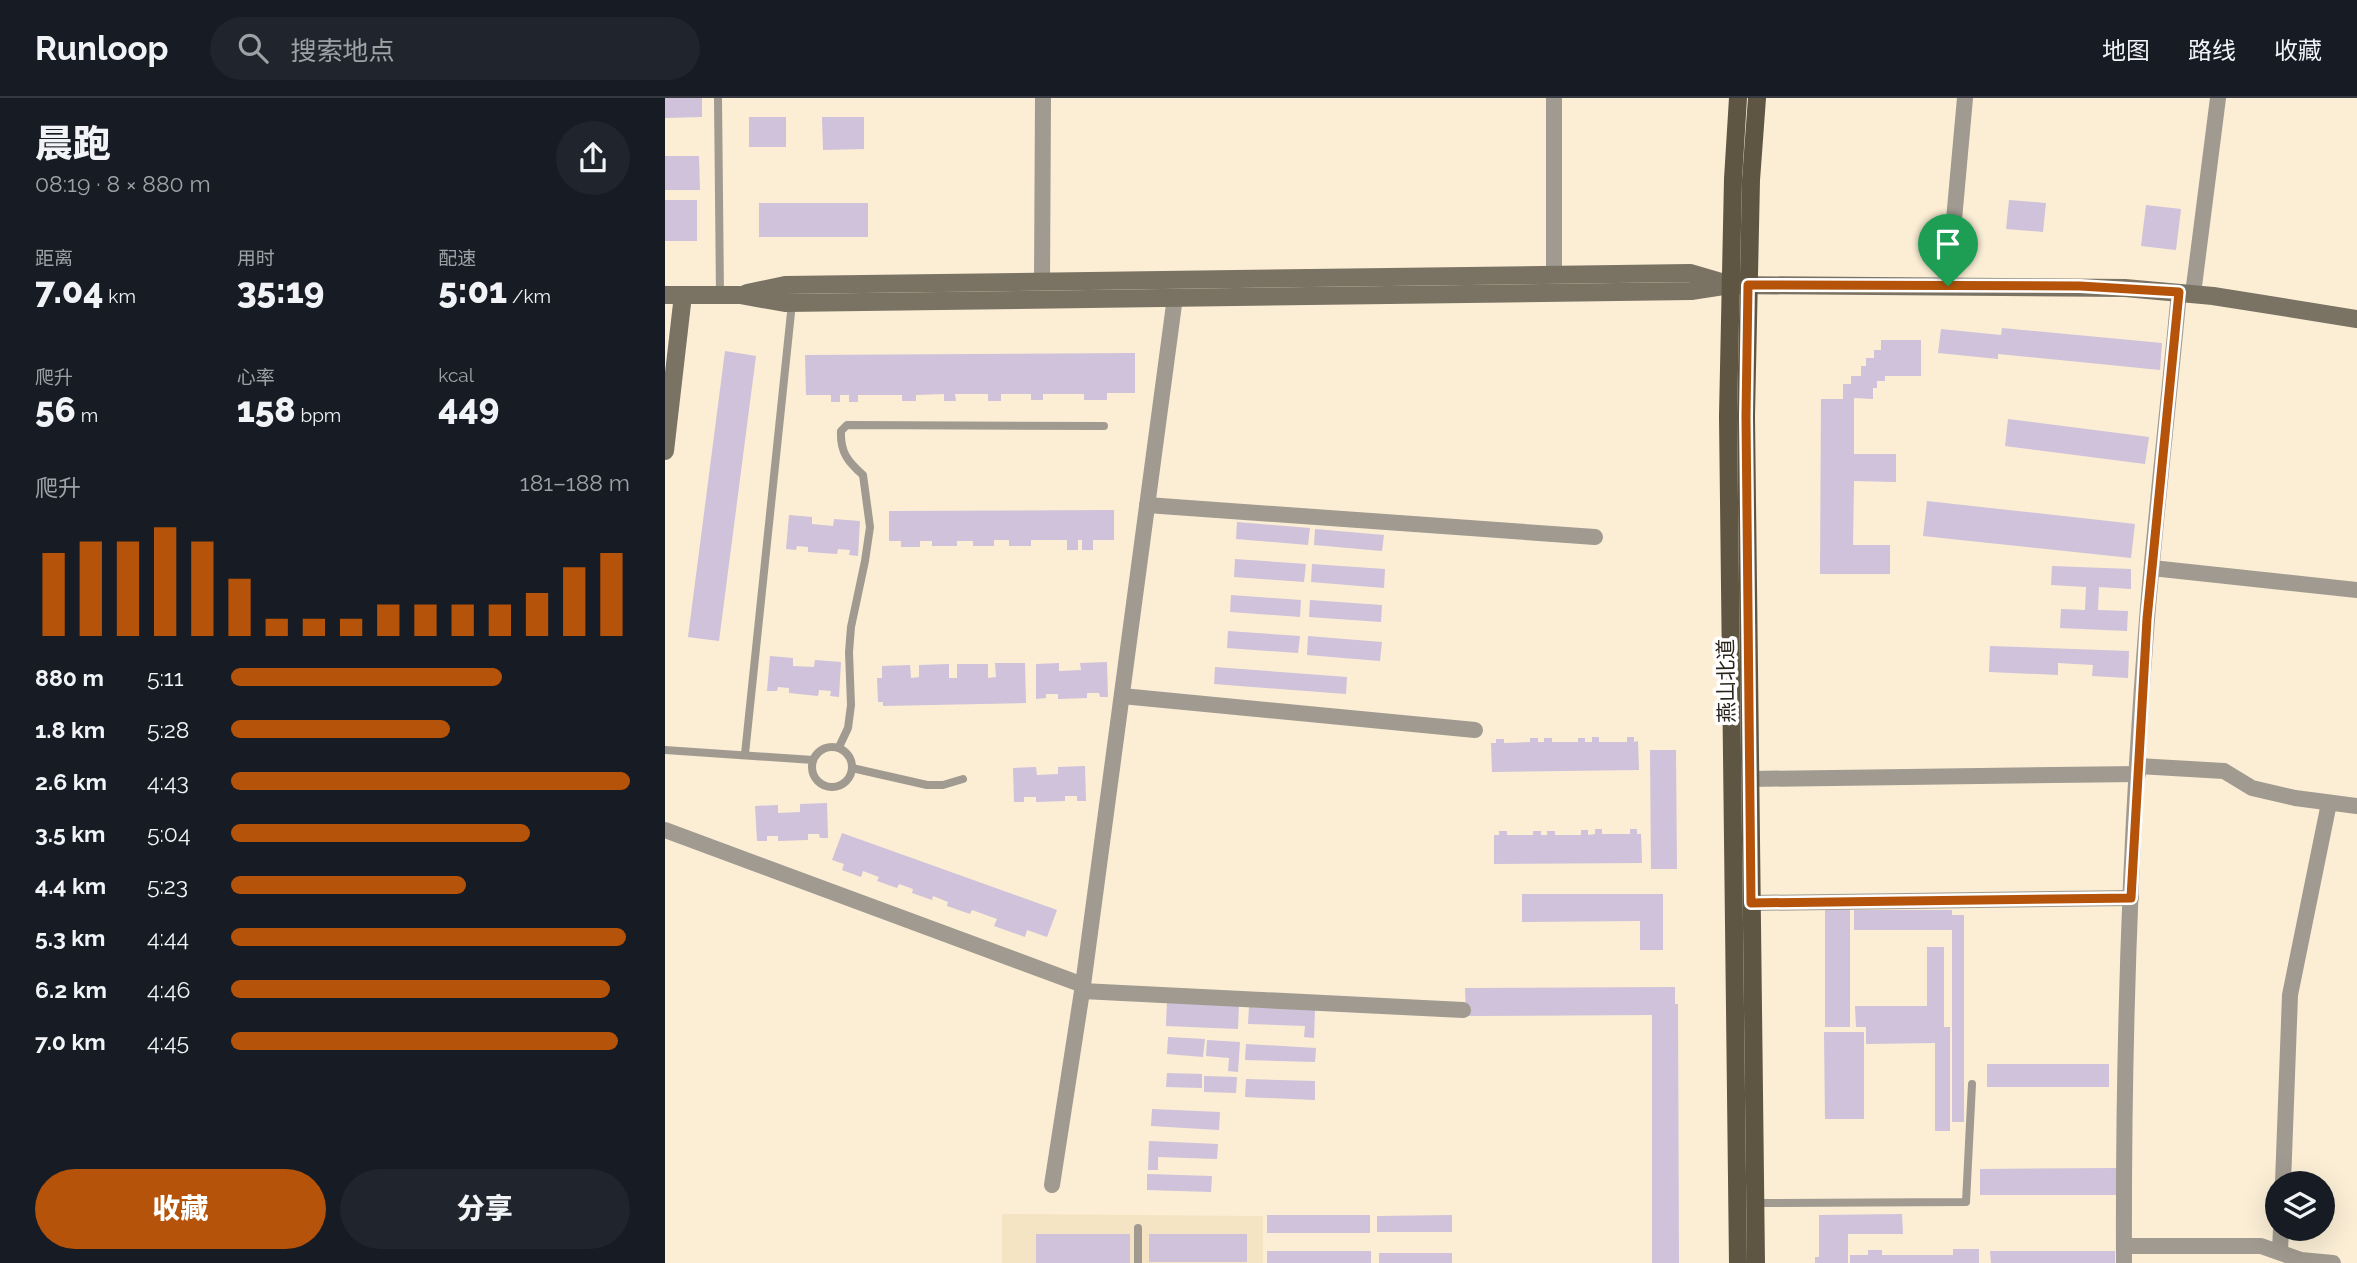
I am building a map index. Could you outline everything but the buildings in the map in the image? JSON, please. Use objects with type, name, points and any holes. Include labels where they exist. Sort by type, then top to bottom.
[{"type":"main road","name":"燕山北道","points":[[1738,98],[1733,179],[1746,416],[1756,1263]]},
{"type":"main road","name":"燕山北道","points":[[1738,1263],[1728,416],[1757,98]]},
{"type":"main road","points":[[740,295],[785,285],[1553,273],[1690,273],[1739,285]]},
{"type":"main road","points":[[665,452],[674,295],[740,295],[792,303],[1691,291],[1739,285],[2080,286],[2186,293],[2357,319]]},
{"type":"street","points":[[1042,281],[1043,98]]},
{"type":"street","points":[[1553,273],[1554,98]]},
{"type":"street","points":[[1948,286],[1965,98]]},
{"type":"street","points":[[2124,1263],[2131,898],[2152,568],[2186,293],[2218,98]]},
{"type":"street","points":[[1052,1185],[1083,988],[1175,297]]},
{"type":"street","points":[[1147,505],[1595,537]]},
{"type":"street","points":[[2152,568],[2357,590]]},
{"type":"street","points":[[1122,696],[1475,730]]},
{"type":"street","points":[[1749,779],[2138,770],[2224,771],[2252,788],[2295,798],[2357,806]]},
{"type":"street","points":[[2283,1171],[2290,995],[2329,803]]},
{"type":"street","points":[[665,830],[1083,988],[1463,1010]]},
{"type":"street","points":[[1751,903],[2131,898]]},
{"type":"street","points":[[2124,1246],[2262,1246],[2287,1257],[2333,1263]]},
{"type":"lane","points":[[719,98],[720,295]]},
{"type":"lane","points":[[745,754],[792,303]]},
{"type":"lane","points":[[839,747],[848,727],[851,705],[851,627],[870,527],[863,474],[848,462],[843,452],[841,431],[847,425],[1104,426]]},
{"type":"lane","points":[[839,747],[850,757],[852,768],[848,779],[842,784],[827,786],[816,779],[813,760],[825,748],[839,747]]},
{"type":"lane","points":[[665,750],[813,760]]},
{"type":"lane","points":[[852,768],[927,785],[943,785],[963,779]]},
{"type":"lane","points":[[1755,1203],[1966,1202],[1972,1084]]},
{"type":"lane","points":[[1138,1228],[1138,1263]]},
{"type":"shaded area","points":[[1002,1214],[1263,1216],[1263,1263],[1002,1263]]},
{"type":"route","points":[[1748,285],[1948,286],[2080,286],[2179,292],[2147,619],[2131,898],[1751,903],[1746,416],[1748,285]]}]
